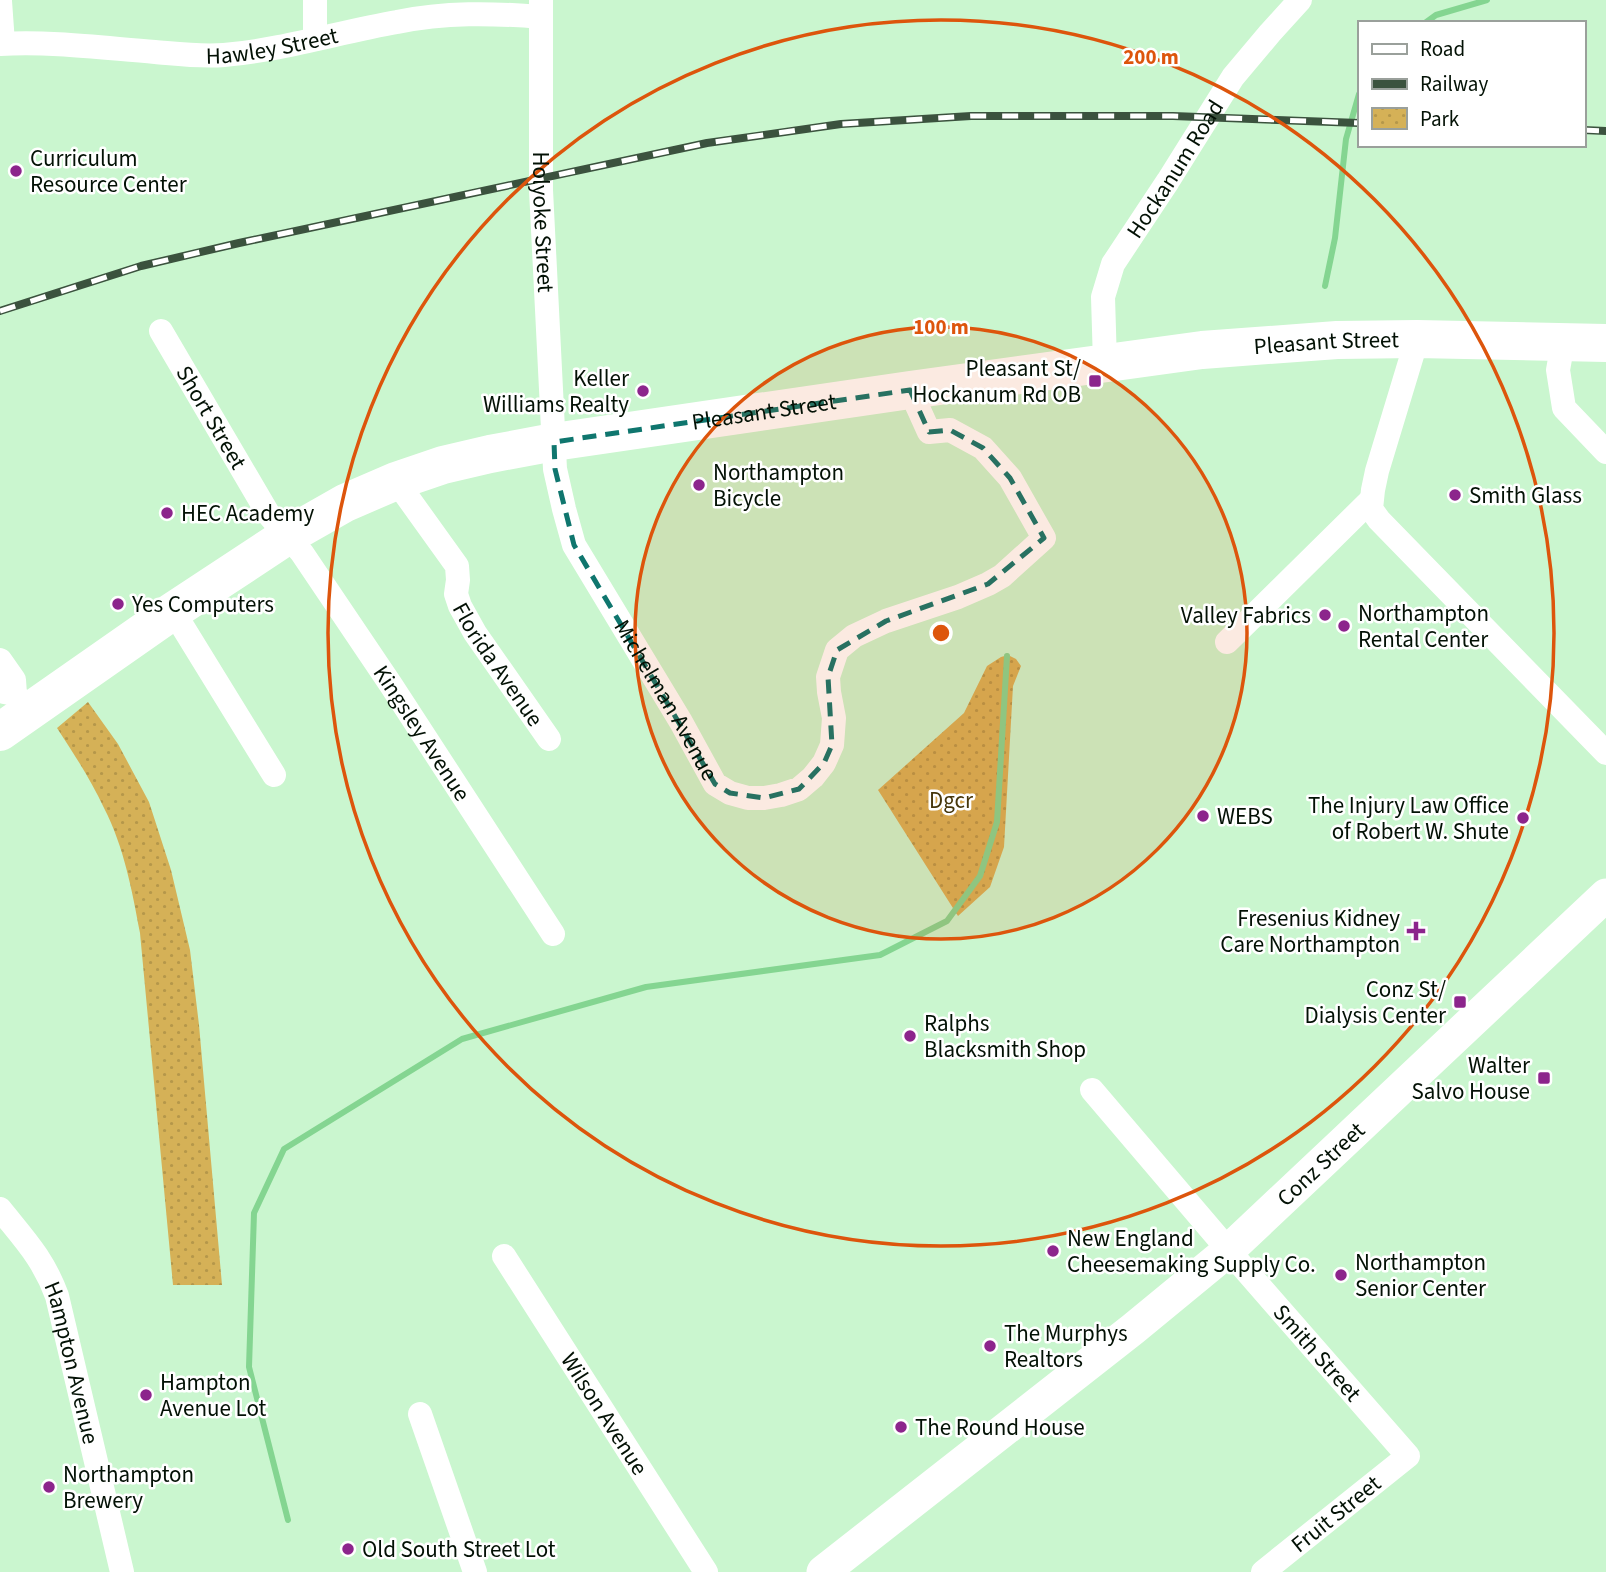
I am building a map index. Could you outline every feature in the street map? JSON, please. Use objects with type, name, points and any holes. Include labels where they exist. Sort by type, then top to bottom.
[{"type":"main road","name":"Pleasant Street","points":[[11,706],[173,611],[287,536],[345,503],[443,465],[490,454],[910,390],[1202,350],[1337,340],[1606,343]]},
{"type":"main road","name":"Conz Street","points":[[823,1572],[1133,1329],[1229,1250],[1606,895]]},
{"type":"street","points":[[315,0],[315,39]]},
{"type":"street","name":"Hockanum Road","points":[[1105,363],[1103,297],[1113,264],[1233,77],[1300,0]]},
{"type":"street","points":[[0,1],[2,43]]},
{"type":"street","name":"Hawley Street","points":[[2,43],[41,43],[197,56],[225,55],[399,21],[541,8]]},
{"type":"street","name":"Holyoke Street","points":[[541,8],[541,190],[554,443]]},
{"type":"street","name":"Short Street","points":[[161,331],[269,516],[287,536]]},
{"type":"street","points":[[1417,339],[1377,471],[1371,509],[1606,753]]},
{"type":"street","points":[[1563,342],[1558,370],[1564,408],[1606,452]]},
{"type":"street","name":"Michelman Avenue","points":[[554,443],[555,469],[573,545],[681,722],[715,784],[748,799],[764,799],[799,789],[824,763],[832,745],[834,718],[828,677],[837,650],[854,636],[870,628],[958,597],[1002,576],[1044,538],[1010,478],[983,448],[950,430],[929,432],[910,390]]},
{"type":"street","name":"Florida Avenue","points":[[396,481],[457,566],[456,594],[475,633],[549,739]]},
{"type":"street","points":[[1227,642],[1371,500]]},
{"type":"street","name":"Kingsley Avenue","points":[[287,536],[302,553],[384,674],[553,934]]},
{"type":"street","points":[[173,611],[274,775]]},
{"type":"street","points":[[0,660],[14,680],[11,706]]},
{"type":"street","name":"Smith Street","points":[[1092,1090],[1408,1456]]},
{"type":"street","name":"Hampton Avenue","points":[[0,1209],[38,1257],[57,1296],[122,1572]]},
{"type":"street","name":"Wilson Avenue","points":[[504,1256],[706,1572]]},
{"type":"street","points":[[420,1414],[475,1572]]},
{"type":"street","name":"Fruit Street","points":[[1263,1572],[1408,1456]]},
{"type":"highlighted area","points":[[910,390],[929,432],[950,430],[983,448],[1010,478],[1044,538],[988,584],[886,621],[837,650],[828,677],[832,745],[824,763],[799,789],[764,798],[730,793],[715,784],[574,545],[555,469],[554,442]]},
{"type":"green space","name":"Dgcr","points":[[1008,655],[1016,659],[1021,666],[1013,686],[1004,847],[990,887],[958,916],[878,790],[964,713],[987,666]]},
{"type":"green space","points":[[88,702],[118,744],[149,802],[171,870],[190,950],[222,1285],[173,1285],[140,933],[134,901],[127,869],[111,823],[88,777],[57,728]]},
{"type":"waterway","points":[[1428,21],[1436,15],[1487,0]]},
{"type":"waterway","points":[[1325,286],[1335,238],[1346,139],[1358,97]]},
{"type":"waterway","points":[[288,1520],[249,1367],[254,1213],[284,1149],[462,1039],[646,987],[880,955],[947,921],[980,876],[997,822],[1007,656]]},
{"type":"railway","points":[[0,311],[141,266],[239,243],[707,143],[841,124],[971,116],[1173,116],[1358,123]]},
{"type":"railway","points":[[1585,130],[1606,131]]},
{"type":"place","name":"Curriculum Resource Center","points":[[16,171]]},
{"type":"place","name":"Pleasant St/ Hockanum Rd OB","points":[[1095,381]]},
{"type":"place","name":"Keller Williams Realty","points":[[643,391]]},
{"type":"place","name":"Northampton Bicycle","points":[[699,485]]},
{"type":"place","name":"Smith Glass","points":[[1455,495]]},
{"type":"place","name":"HEC Academy","points":[[167,513]]},
{"type":"place","name":"Yes Computers","points":[[118,604]]},
{"type":"place","name":"Valley Fabrics","points":[[1325,615]]},
{"type":"place","name":"Northampton Rental Center","points":[[1344,626]]},
{"type":"place","name":"WEBS","points":[[1203,816]]},
{"type":"place","name":"The Injury Law Office of Robert W. Shute","points":[[1523,818]]},
{"type":"place","name":"Fresenius Kidney Care Northampton","points":[[1416,931]]},
{"type":"place","name":"Conz St/ Dialysis Center","points":[[1460,1002]]},
{"type":"place","name":"Ralphs Blacksmith Shop","points":[[910,1036]]},
{"type":"place","name":"Walter Salvo House","points":[[1544,1078]]},
{"type":"place","name":"New England Cheesemaking Supply Co.","points":[[1053,1251]]},
{"type":"place","name":"Northampton Senior Center","points":[[1341,1275]]},
{"type":"place","name":"The Murphys Realtors","points":[[990,1346]]},
{"type":"place","name":"Hampton Avenue Lot","points":[[146,1395]]},
{"type":"place","name":"The Round House","points":[[901,1427]]},
{"type":"place","name":"Northampton Brewery","points":[[49,1487]]},
{"type":"place","name":"Old South Street Lot","points":[[348,1549]]}]
